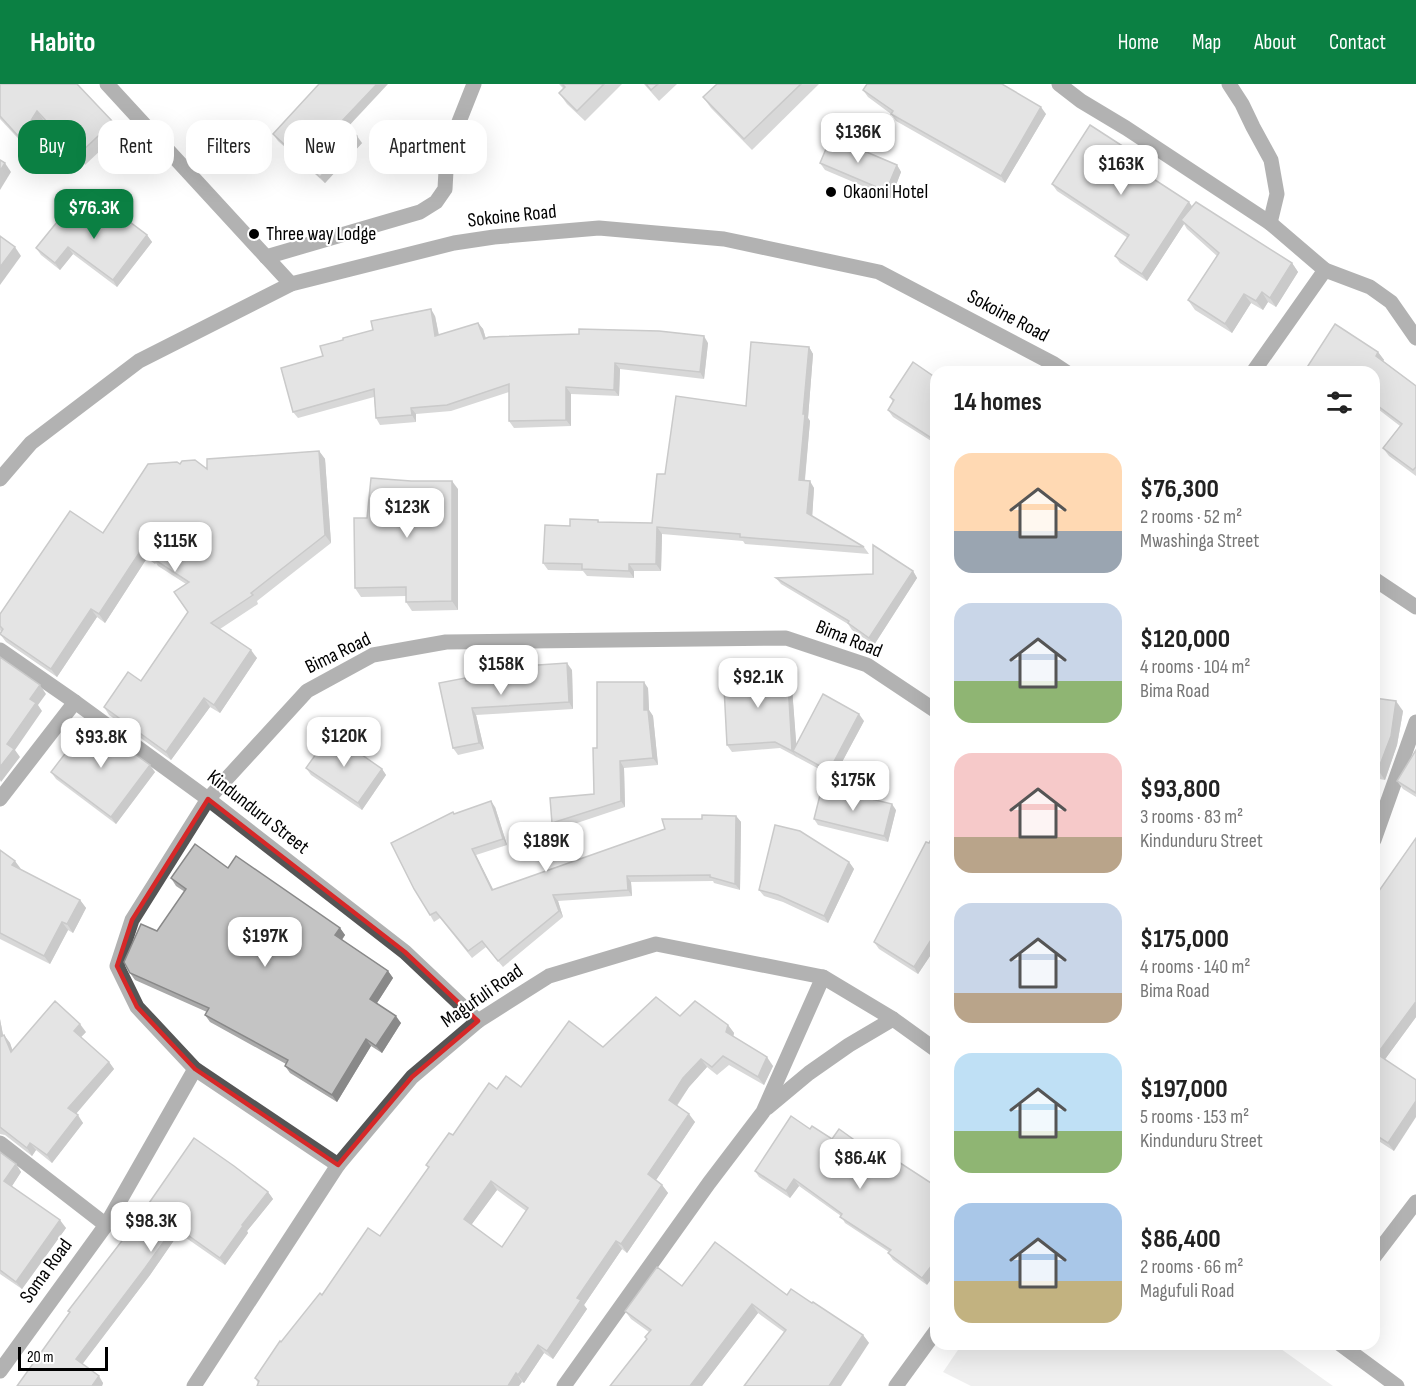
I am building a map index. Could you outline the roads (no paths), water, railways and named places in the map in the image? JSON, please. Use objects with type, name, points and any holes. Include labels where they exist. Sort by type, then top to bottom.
[{"type":"street","points":[[107,84],[291,284]]},
{"type":"street","points":[[266,257],[420,212],[436,202],[445,189],[447,152],[474,84]]},
{"type":"street","points":[[1059,84],[1081,101],[1270,223],[1325,270],[1370,287],[1391,302],[1416,338]]},
{"type":"street","points":[[1229,84],[1271,160],[1277,194],[1270,223]]},
{"type":"street","name":"Sokoine Road","points":[[0,479],[31,443],[139,361],[291,284],[454,243],[494,237],[599,228],[724,238],[879,272],[1057,366]]},
{"type":"street","points":[[1257,366],[1325,270]]},
{"type":"street","points":[[1380,583],[1416,607]]},
{"type":"street","name":"Bima Road","points":[[338,1165],[195,1069],[137,1007],[117,966],[132,920],[208,799],[307,691],[373,654],[446,642],[786,638],[867,665],[930,707]]},
{"type":"street","name":"Kindunduru Street","points":[[0,650],[208,799],[405,952],[478,1021]]},
{"type":"street","points":[[0,799],[75,702]]},
{"type":"street","points":[[1380,823],[1416,722]]},
{"type":"street","name":"Magufuli Road","points":[[194,1386],[338,1165],[412,1077],[478,1021],[549,976],[656,944],[823,977],[930,1045]]},
{"type":"street","points":[[763,1112],[823,977]]},
{"type":"street","points":[[564,1386],[709,1183],[763,1112],[808,1073],[892,1019]]},
{"type":"street","name":"Soma Road","points":[[0,1371],[106,1225],[195,1069]]},
{"type":"street","points":[[0,1143],[106,1225]]},
{"type":"street","points":[[1380,1249],[1416,1202]]},
{"type":"street","points":[[896,1386],[930,1339]]},
{"type":"street","points":[[1348,1350],[1397,1386]]},
{"type":"place","name":"Okaoni Hotel","points":[[831,192]]},
{"type":"place","name":"Three way Lodge","points":[[254,234]]}]
